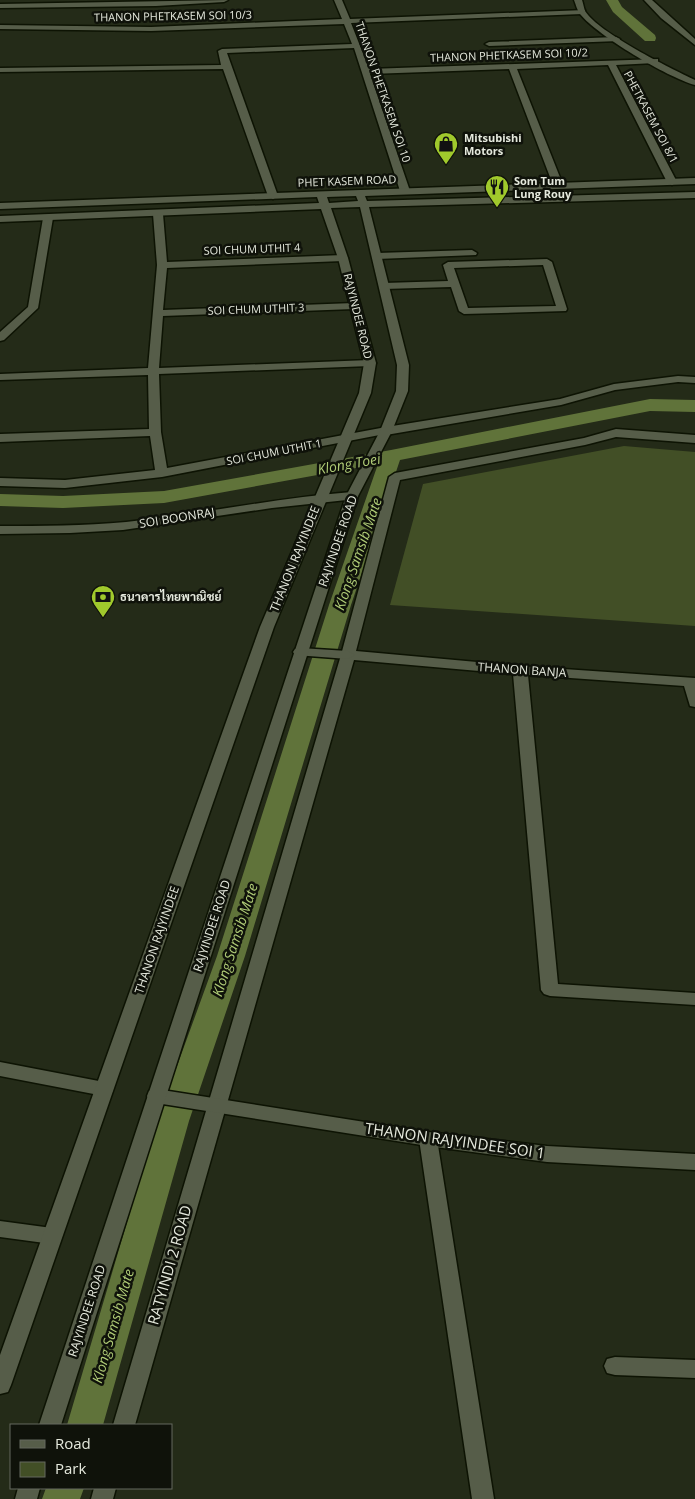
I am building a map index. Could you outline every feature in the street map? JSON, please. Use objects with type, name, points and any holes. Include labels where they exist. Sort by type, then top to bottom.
[{"type":"street","points":[[0,6],[156,4],[224,0]]},
{"type":"street","name":"THANON PHETKASEM SOI 10","points":[[338,0],[357,46],[406,191]]},
{"type":"street","points":[[578,0],[582,12],[599,29],[663,68],[695,83]]},
{"type":"street","points":[[648,0],[664,16],[691,35],[690,40],[695,43]]},
{"type":"street","name":"THANON PHETKASEM SOI 10/3","points":[[0,27],[151,29],[582,12]]},
{"type":"street","points":[[489,44],[616,39]]},
{"type":"street","points":[[273,196],[226,67],[222,51],[357,46]]},
{"type":"street","name":"THANON PHETKASEM SOI 10/2","points":[[365,72],[654,61]]},
{"type":"street","name":"PHETKASEM SOI 8/1","points":[[610,62],[672,182]]},
{"type":"street","points":[[512,66],[558,186]]},
{"type":"street","points":[[0,70],[226,67]]},
{"type":"street","name":"PHET KASEM ROAD","points":[[0,206],[695,181]]},
{"type":"street","points":[[359,192],[364,204],[403,365],[402,391],[386,431]]},
{"type":"street","name":"RAJYINDEE ROAD","points":[[320,498],[348,437],[365,393],[370,363],[354,306],[344,258],[321,194]]},
{"type":"street","name":"PHET KASEM ROAD","points":[[0,220],[364,204],[695,195]]},
{"type":"street","points":[[158,214],[162,265],[153,371],[155,432],[162,473]]},
{"type":"street","points":[[0,338],[33,308],[48,218]]},
{"type":"street","points":[[377,256],[472,253]]},
{"type":"street","name":"SOI CHUM UTHIT 4","points":[[162,265],[344,258]]},
{"type":"street","points":[[547,262],[562,308],[464,311],[454,284],[448,265],[547,262]]},
{"type":"street","points":[[384,286],[454,284]]},
{"type":"street","name":"SOI CHUM UTHIT 3","points":[[158,312],[354,306]]},
{"type":"street","points":[[0,377],[370,363]]},
{"type":"street","name":"SOI CHUM UTHIT 1","points":[[0,482],[65,484],[162,473],[348,437],[561,402],[614,387],[678,379],[695,380]]},
{"type":"street","name":"RAJYINDEE ROAD","points":[[50,1424],[352,496],[386,431]]},
{"type":"street","points":[[0,438],[155,432]]},
{"type":"street","name":"RATYINDI 2 ROAD","points":[[124,1424],[348,655],[395,478],[616,433],[695,439]]},
{"type":"street","name":"SOI BOONRAJ","points":[[0,530],[56,530],[140,524],[320,498],[352,496]]},
{"type":"street","name":"THANON RAJYINDEE","points":[[0,1385],[267,627],[320,498]]},
{"type":"street","name":"THANON BANJA","points":[[300,652],[692,682]]},
{"type":"street","points":[[520,670],[550,990],[695,1000]]},
{"type":"street","points":[[692,682],[695,703]]},
{"type":"street","points":[[0,1069],[104,1089]]},
{"type":"street","name":"THANON RAJYINDEE SOI 1","points":[[156,1096],[428,1139],[547,1154],[695,1162]]},
{"type":"street","points":[[428,1139],[483,1499]]},
{"type":"street","points":[[0,1229],[52,1236]]},
{"type":"street","points":[[615,1366],[695,1370]]},
{"type":"green space","points":[[624,446],[695,452],[695,626],[390,605],[423,484]]},
{"type":"waterway","name":"Klong Toei","points":[[612,0],[617,9],[650,38]]},
{"type":"waterway","name":"Klong Toei","points":[[391,456],[650,405],[695,406]]},
{"type":"waterway","name":"Klong Toei","points":[[0,500],[63,502],[164,497],[391,456]]},
{"type":"waterway","name":"Klong Samsib Mate","points":[[85,1424],[173,1121],[231,956],[340,605],[391,456]]},
{"type":"waterway","name":"Klong Samsib Mate","points":[[61,1499],[65,1489]]},
{"type":"place","name":"Mitsubishi Motors","points":[[446,165]]},
{"type":"place","name":"Som Tum Lung Rouy","points":[[497,208]]},
{"type":"place","name":"ธนาคารไทยพาณิชย์","points":[[103,618]]}]
